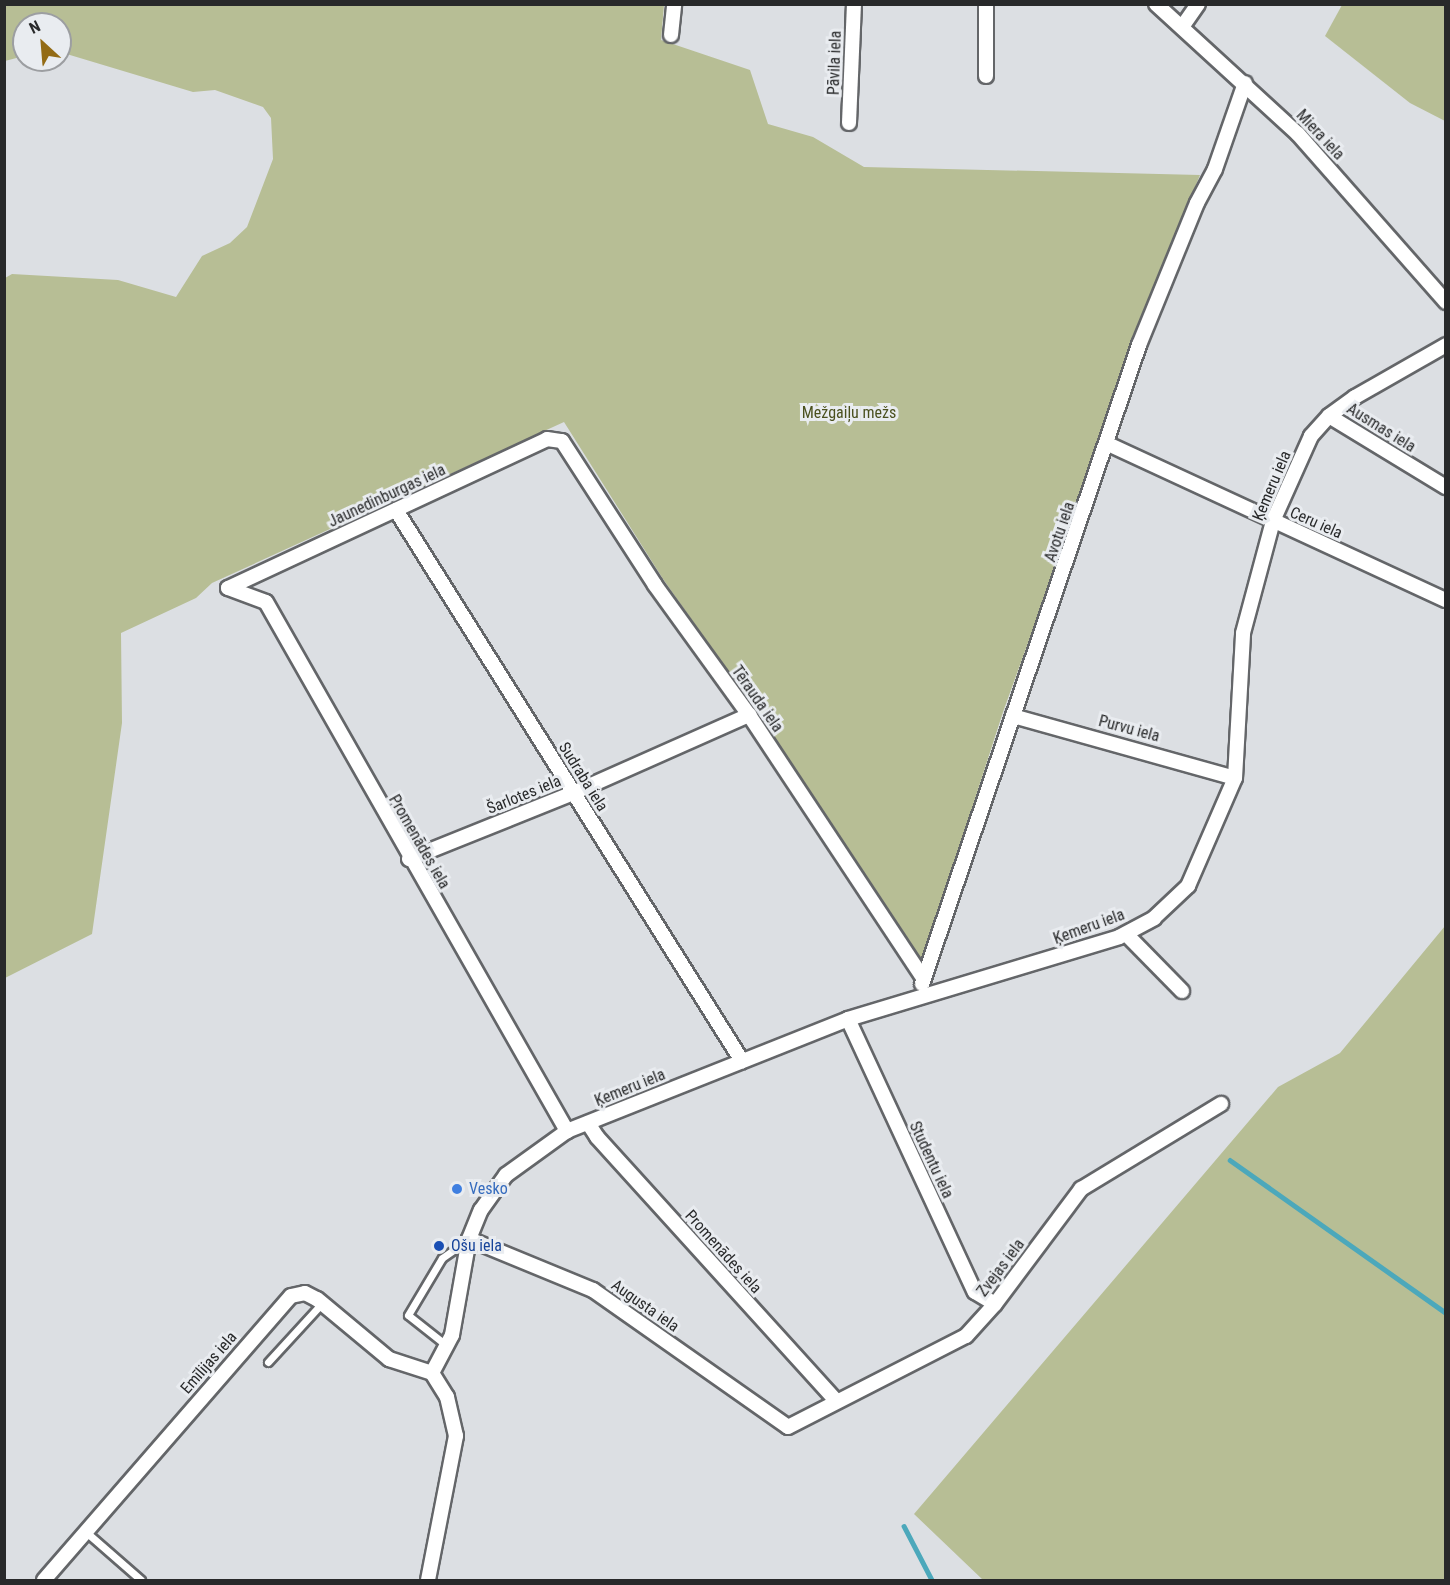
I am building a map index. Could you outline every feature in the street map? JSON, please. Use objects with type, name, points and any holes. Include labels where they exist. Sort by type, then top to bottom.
[{"type":"street","points":[[671,35],[674,4]]},
{"type":"street","name":"Pāvila iela","points":[[849,123],[854,4]]},
{"type":"street","points":[[986,4],[986,76]]},
{"type":"street","name":"Miera iela","points":[[1156,4],[1245,83],[1298,134],[1446,302]]},
{"type":"street","points":[[1182,27],[1198,4]]},
{"type":"street","name":"Avotu iela","points":[[919,996],[923,978],[1108,444],[1138,345],[1197,203],[1215,169],[1245,83]]},
{"type":"street","name":"Ķemeru iela","points":[[469,1239],[482,1210],[506,1174],[567,1131],[848,1019],[1126,934],[1154,918],[1188,886],[1235,778],[1243,633],[1273,521],[1311,436],[1329,416],[1446,345]]},
{"type":"street","name":"Ausmas iela","points":[[1329,416],[1446,488]]},
{"type":"street","name":"Jaunedinburgas iela","points":[[228,588],[547,439],[562,441]]},
{"type":"street","name":"Tērauda iela","points":[[562,441],[655,585],[749,716],[923,978]]},
{"type":"street","name":"Ceru iela","points":[[1108,444],[1446,600]]},
{"type":"street","name":"Sudraba iela","points":[[396,510],[742,1061]]},
{"type":"street","name":"Promenādes iela","points":[[228,588],[266,602],[409,859],[567,1131]]},
{"type":"street","name":"Šarlotes iela","points":[[409,859],[573,793],[749,716]]},
{"type":"street","name":"Purvu iela","points":[[1013,716],[1235,778]]},
{"type":"street","points":[[1126,934],[1182,991]]},
{"type":"street","name":"Studentu iela","points":[[848,1019],[975,1292],[995,1304]]},
{"type":"street","name":"Zvejas iela","points":[[788,1427],[836,1401],[882,1382],[966,1336],[995,1304],[1081,1189],[1221,1104]]},
{"type":"street","name":"Promenādes iela","points":[[588,1123],[597,1137],[836,1401]]},
{"type":"street","points":[[428,1581],[456,1436],[447,1397],[432,1373],[452,1335],[469,1239]]},
{"type":"street","name":"Augusta iela","points":[[469,1239],[593,1290],[788,1427]]},
{"type":"street","name":"Emīlijas iela","points":[[44,1581],[277,1309],[291,1296],[305,1293],[322,1303],[389,1359],[432,1373]]},
{"type":"lane","points":[[446,1345],[408,1316],[442,1258],[469,1239]]},
{"type":"lane","points":[[268,1362],[322,1303]]},
{"type":"lane","points":[[86,1532],[141,1581]]},
{"type":"green space","name":"Mežgaiļu mežs","points":[[5,5],[664,5],[661,40],[750,70],[768,124],[813,137],[864,167],[1200,175],[1131,342],[1101,441],[1003,712],[922,963],[753,707],[663,579],[564,422],[212,583],[196,598],[121,633],[122,723],[92,934],[5,978],[5,278],[12,274],[118,280],[176,297],[202,256],[230,243],[247,227],[273,159],[271,118],[263,107],[215,90],[193,92],[72,56],[72,12],[12,12],[12,59],[5,61]]},
{"type":"green space","points":[[1342,5],[1445,5],[1445,121],[1410,103],[1325,36]]},
{"type":"green space","points":[[1445,926],[1445,1580],[983,1580],[914,1514],[1278,1087],[1340,1053]]},
{"type":"waterway","points":[[1230,1160],[1446,1313]]},
{"type":"waterway","points":[[904,1526],[932,1580]]},
{"type":"place","name":"Vesko","points":[[457,1189]]},
{"type":"place","name":"Ošu iela","points":[[439,1246]]}]
